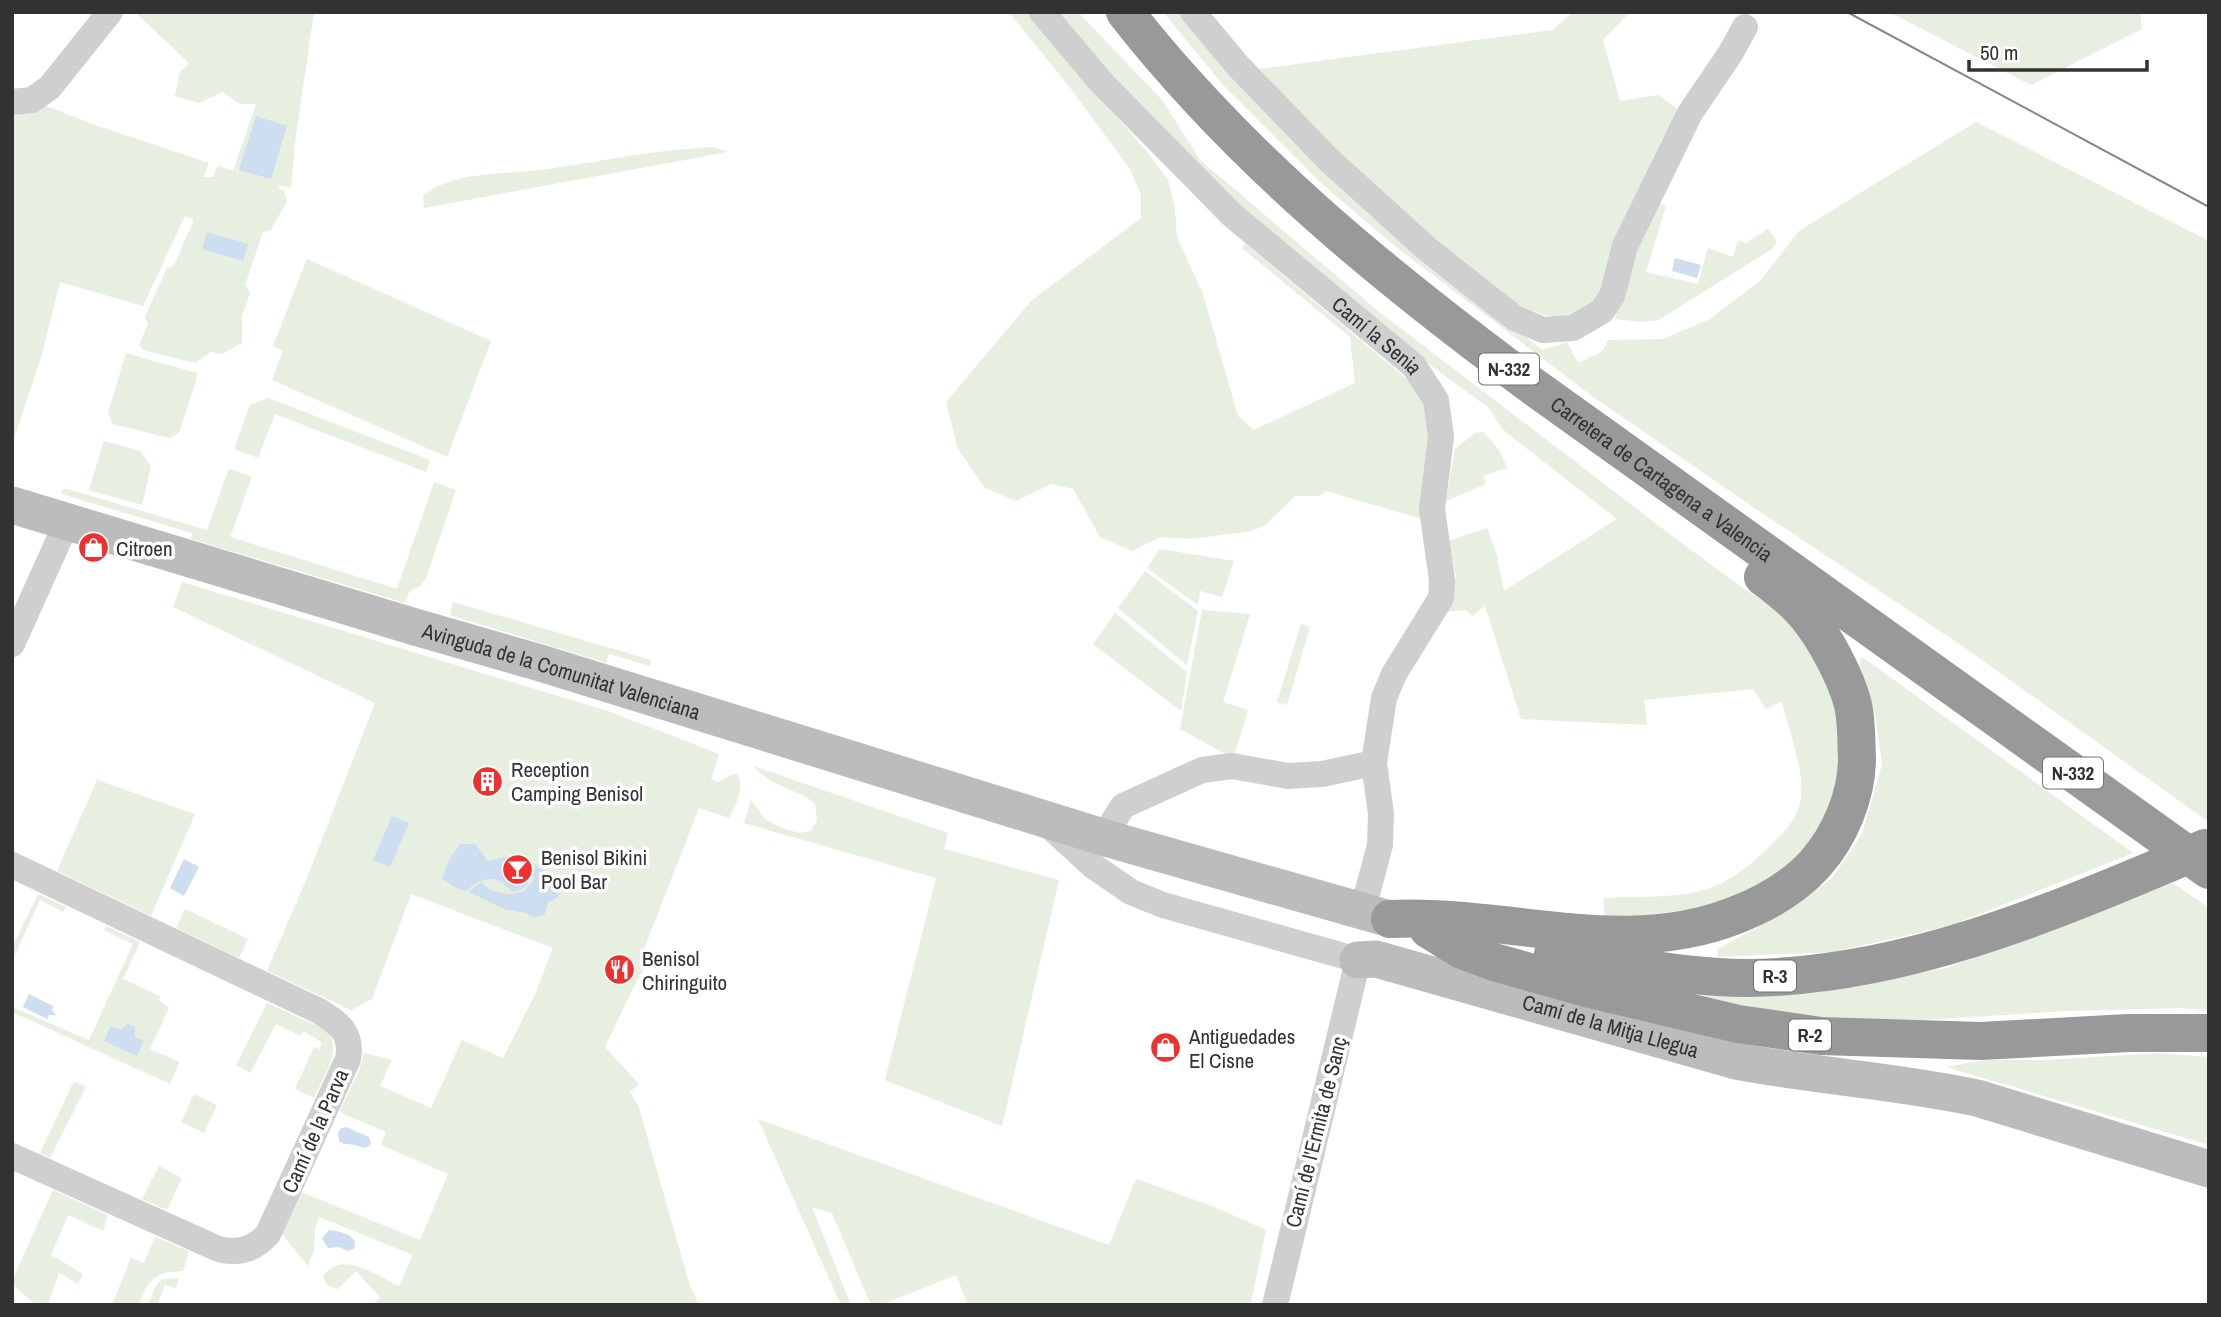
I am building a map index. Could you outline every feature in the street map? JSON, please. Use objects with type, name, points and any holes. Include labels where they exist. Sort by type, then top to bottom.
[{"type":"highway","name":"Carretera de Cartagena a Valencia","points":[[1125,12],[1183,81],[1261,162],[1306,205],[1430,310],[2209,870]]},
{"type":"highway","points":[[1375,915],[1620,935],[1697,929],[1761,906],[1800,880],[1832,842],[1839,828],[1852,792],[1857,764],[1853,704],[1826,646],[1806,615],[1767,580],[1528,405],[1469,354],[1430,310]]},
{"type":"highway","points":[[1938,675],[2035,726],[2099,767],[2209,846]]},
{"type":"highway","name":"R-3","points":[[1375,915],[1428,929],[1552,954],[1708,976],[1790,976],[1859,966],[1936,950],[1995,931],[2209,846]]},
{"type":"highway","name":"R-2","points":[[1428,929],[1462,950],[1494,962],[1586,988],[1738,1024],[1821,1036],[1982,1041],[2128,1033],[2209,1033]]},
{"type":"main road","name":"Avinguda de la Comunitat Valenciana","points":[[12,505],[537,662],[1109,839],[1375,915]]},
{"type":"main road","name":"Camí de la Mitja Llegua","points":[[1358,960],[1376,959],[1736,1061],[1977,1098],[2209,1168]]},
{"type":"street","points":[[12,102],[32,100],[50,88],[110,12]]},
{"type":"street","name":"Camí la Senia","points":[[1042,12],[1101,82],[1232,215],[1414,366],[1436,400],[1441,438],[1432,509],[1442,580],[1441,598],[1394,674],[1384,698],[1374,763],[1381,814],[1375,915]]},
{"type":"street","points":[[1193,12],[1239,67],[1329,160],[1426,248],[1516,318],[1543,330],[1573,328],[1602,311],[1612,296],[1625,246],[1690,113],[1745,27]]},
{"type":"street","points":[[12,644],[67,522]]},
{"type":"street","points":[[1109,839],[1114,820],[1123,806],[1202,770],[1232,765],[1288,776],[1322,774],[1374,763]]},
{"type":"street","name":"Camí de la Mitja Llegua","points":[[1041,818],[1093,866],[1130,891],[1175,909],[1358,960]]},
{"type":"street","name":"Camí de la Parva","points":[[12,865],[319,1011],[341,1027],[350,1048],[348,1059],[268,1234],[260,1242],[241,1251],[229,1253],[216,1248],[12,1156]]},
{"type":"street","name":"Camí de l'Ermita de Sanç","points":[[1275,1305],[1358,960]]},
{"type":"green space","points":[[135,12],[314,12],[291,188],[279,185],[278,188],[284,191],[287,201],[271,230],[263,232],[245,285],[250,293],[242,316],[242,343],[222,354],[211,352],[195,363],[143,350],[139,345],[148,324],[145,317],[167,268],[174,265],[194,220],[185,216],[143,306],[60,282],[42,354],[12,445],[12,111],[46,106],[209,163],[203,177],[213,177],[218,166],[233,171],[256,104],[240,104],[222,92],[199,103],[175,96],[180,72],[189,63]]},
{"type":"green space","points":[[1009,12],[1028,12],[1168,180],[1175,208],[1177,237],[1203,294],[1238,416],[1254,430],[1355,383],[1350,337],[1242,248],[1246,244],[1422,392],[1429,406],[1426,520],[1326,491],[1319,496],[1295,496],[1265,525],[1252,531],[1191,539],[1161,537],[1132,551],[1100,537],[1073,489],[1051,484],[1016,501],[985,488],[958,449],[946,402],[1031,301],[1141,218],[1141,195],[1130,169],[1071,89]]},
{"type":"green space","points":[[1051,12],[1078,12],[1163,101],[1200,160],[1378,311],[1671,535],[1737,584],[1785,615],[1832,685],[1845,753],[1818,843],[1743,902],[1605,921],[1603,898],[1672,895],[1710,888],[1745,868],[1789,826],[1798,809],[1801,785],[1798,761],[1782,701],[1766,709],[1753,689],[1644,700],[1647,725],[1521,719],[1485,606],[1472,616],[1466,610],[1444,612],[1456,576],[1448,541],[1487,528],[1496,552],[1504,591],[1617,519],[1502,429],[1489,408],[1380,328],[1251,221]]},
{"type":"green space","points":[[1163,12],[1182,12],[1487,308],[1543,350],[1567,342],[1578,363],[1601,352],[1609,340],[1663,339],[1710,319],[1760,281],[1800,230],[1976,122],[2209,241],[2209,822],[1964,647],[1592,396],[1396,247],[1322,184],[1224,86]]},
{"type":"green space","points":[[1573,12],[1630,12],[1603,40],[1620,101],[1658,95],[1684,114],[1598,303],[1569,316],[1546,315],[1528,309],[1489,284],[1383,193],[1332,145],[1259,69],[1553,30]]},
{"type":"green space","points":[[1889,12],[2140,12],[2142,29],[2031,85]]},
{"type":"green space","points":[[714,147],[728,152],[424,208],[423,195],[437,187],[467,177]]},
{"type":"green space","points":[[1653,200],[1666,206],[1646,272],[1698,284],[1708,248],[1733,257],[1738,241],[1746,243],[1768,229],[1777,242],[1773,248],[1659,320],[1641,322],[1615,319],[1620,291]]},
{"type":"green space","points":[[307,259],[491,341],[447,457],[272,380],[283,351],[273,346]]},
{"type":"green space","points":[[126,353],[197,373],[179,433],[169,438],[113,424],[108,413]]},
{"type":"green space","points":[[268,398],[430,460],[426,472],[275,414],[258,458],[234,449],[250,405]]},
{"type":"green space","points":[[1483,432],[1500,451],[1507,468],[1483,476],[1486,484],[1446,501],[1455,449],[1475,433]]},
{"type":"green space","points":[[104,441],[140,451],[151,466],[142,505],[89,490]]},
{"type":"green space","points":[[229,468],[252,477],[230,537],[397,589],[434,482],[456,490],[426,578],[420,586],[409,592],[405,603],[191,539],[192,533],[61,494],[64,488],[207,530]]},
{"type":"green space","points":[[1160,549],[1234,561],[1222,597],[1200,591],[1198,605],[1147,568]]},
{"type":"green space","points":[[1145,571],[1198,611],[1187,665],[1118,608]]},
{"type":"green space","points":[[182,582],[611,712],[719,754],[711,779],[718,782],[737,773],[740,790],[729,818],[699,808],[644,949],[655,955],[639,976],[605,1047],[639,1084],[630,1092],[639,1108],[690,1286],[699,1305],[373,1305],[380,1297],[356,1271],[338,1289],[328,1286],[323,1277],[330,1269],[349,1264],[399,1286],[413,1255],[319,1217],[315,1229],[314,1251],[308,1266],[281,1233],[301,1192],[420,1240],[448,1174],[381,1145],[386,1132],[339,1112],[359,1071],[364,1053],[392,1060],[380,1086],[431,1108],[462,1040],[503,1058],[536,992],[553,948],[411,894],[372,999],[351,1010],[267,971],[307,878],[375,703],[173,607]]},
{"type":"green space","points":[[453,602],[651,660],[650,666],[609,654],[606,663],[450,615]]},
{"type":"green space","points":[[1202,610],[1250,614],[1223,702],[1248,710],[1236,750],[1231,757],[1180,729]]},
{"type":"green space","points":[[1115,613],[1187,672],[1181,711],[1093,644]]},
{"type":"green space","points":[[1301,624],[1310,627],[1287,705],[1277,702]]},
{"type":"green space","points":[[1862,657],[2133,853],[1952,925],[1834,952],[1717,957],[1718,949],[1787,911],[1832,878],[1862,834],[1882,765],[1875,714],[1859,666]]},
{"type":"green space","points":[[753,766],[948,833],[944,849],[1059,880],[1002,1126],[885,1080],[936,878],[744,823],[751,800],[765,819],[781,828],[800,833],[811,831],[817,820],[815,803],[767,778]]},
{"type":"green space","points":[[97,780],[195,814],[151,916],[57,871]]},
{"type":"green space","points":[[2173,883],[2209,908],[2209,1011],[2183,1008],[2068,1011],[1876,1023],[1785,1017],[1684,993],[1719,996],[1816,993],[1946,968]]},
{"type":"green space","points":[[38,894],[66,907],[63,912],[40,900],[12,961],[12,948]]},
{"type":"green space","points":[[185,909],[248,939],[239,958],[176,928]]},
{"type":"green space","points":[[106,926],[140,942],[123,979],[160,996],[159,1000],[169,1008],[150,1049],[179,1062],[170,1084],[12,1012],[12,1007],[89,1040],[133,944],[104,930]]},
{"type":"green space","points":[[267,1003],[326,1030],[331,1038],[333,1046],[330,1064],[314,1098],[295,1089],[314,1047],[319,1049],[322,1042],[303,1031],[300,1036],[276,1024],[250,1073],[236,1065]]},
{"type":"green space","points":[[2158,1053],[2209,1057],[2209,1145],[1946,1067],[1985,1060],[2046,1060]]},
{"type":"green space","points":[[74,1081],[86,1087],[50,1158],[40,1153]]},
{"type":"green space","points":[[194,1094],[217,1105],[204,1133],[181,1122]]},
{"type":"green space","points":[[758,1119],[1109,1245],[1136,1179],[1212,1206],[1266,1230],[1251,1303],[968,1305],[956,1275],[881,1305],[871,1305],[832,1213],[812,1207],[851,1305],[841,1305]]},
{"type":"green space","points":[[159,1166],[182,1178],[167,1210],[142,1199]]},
{"type":"green space","points":[[53,1190],[108,1215],[103,1231],[68,1215],[51,1255],[83,1274],[78,1284],[59,1273],[48,1305],[36,1305],[12,1284],[12,1281]]},
{"type":"green space","points":[[155,1237],[189,1251],[183,1271],[159,1275],[149,1283],[139,1305],[112,1305],[131,1258],[144,1263]]},
{"type":"green space","points":[[179,1278],[176,1288],[165,1285],[157,1305],[148,1305],[156,1285],[162,1279]]},
{"type":"water","points":[[256,116],[287,126],[271,179],[239,170]]},
{"type":"water","points":[[207,232],[248,244],[243,261],[202,249]]},
{"type":"water","points":[[1675,258],[1701,265],[1697,278],[1672,271]]},
{"type":"water","points":[[392,816],[409,823],[390,867],[373,860]]},
{"type":"water","points":[[460,844],[475,844],[488,861],[509,856],[522,857],[531,868],[529,881],[521,890],[512,892],[501,882],[489,879],[466,891],[456,888],[442,879],[449,860]]},
{"type":"water","points":[[184,859],[199,867],[184,896],[170,888]]},
{"type":"water","points":[[535,864],[543,867],[544,879],[559,892],[557,898],[548,903],[545,914],[535,918],[526,913],[504,909],[469,892],[481,882],[500,893],[523,892],[533,881]]},
{"type":"water","points":[[29,994],[53,1006],[52,1010],[56,1015],[49,1015],[47,1019],[23,1007]]},
{"type":"water","points":[[128,1024],[135,1027],[135,1037],[144,1041],[137,1056],[104,1041],[111,1026],[120,1030]]},
{"type":"water","points":[[346,1127],[369,1137],[371,1143],[368,1147],[339,1141],[340,1129]]},
{"type":"water","points":[[329,1230],[350,1236],[355,1241],[354,1249],[348,1251],[339,1247],[328,1248],[322,1238]]},
{"type":"tram line","points":[[1847,12],[2209,207]]},
{"type":"place","name":"Citroen","points":[[93,548]]},
{"type":"place","name":"Reception Camping Benisol","points":[[488,781]]},
{"type":"place","name":"Benisol Bikini Pool Bar","points":[[518,869]]},
{"type":"place","name":"Benisol Chiringuito","points":[[619,970]]},
{"type":"place","name":"Antiguedades El Cisne","points":[[1166,1048]]}]
